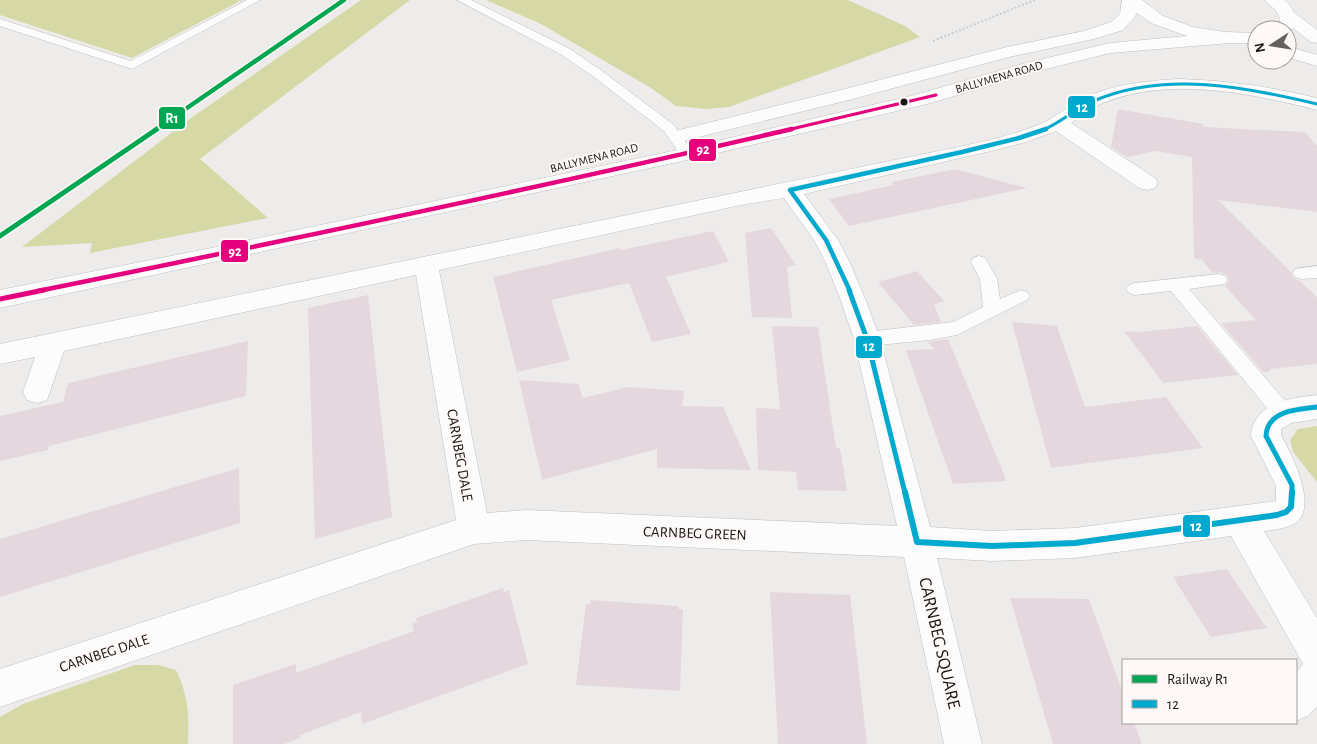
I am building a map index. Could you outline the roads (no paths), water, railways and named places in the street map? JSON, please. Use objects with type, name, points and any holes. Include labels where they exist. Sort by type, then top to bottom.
[{"type":"main road","name":"BALLYMENA ROAD","points":[[682,145],[910,78],[1007,52],[1088,35],[1117,26],[1128,15],[1131,0]]},
{"type":"main road","points":[[1131,0],[1154,17],[1176,27],[1201,34],[1247,39]]},
{"type":"main road","points":[[1281,10],[1317,38]]},
{"type":"main road","name":"BALLYMENA ROAD","points":[[0,299],[216,255],[682,145],[920,100],[1032,67],[1110,48],[1141,44],[1247,39]]},
{"type":"main road","points":[[1297,55],[1317,61]]},
{"type":"main road","points":[[0,354],[741,198],[790,190],[954,154],[1022,137],[1057,123],[1083,105],[1098,98],[1142,88],[1192,84],[1238,88],[1317,104]]},
{"type":"main road","points":[[1057,123],[1147,184]]},
{"type":"main road","points":[[790,190],[826,240],[845,278],[867,339],[917,542]]},
{"type":"main road","name":"CARNBEG DALE","points":[[0,688],[474,529],[426,265]]},
{"type":"main road","points":[[38,392],[53,343]]},
{"type":"main road","name":"CARNBEG GREEN","points":[[474,529],[526,525],[992,546],[1075,543],[1239,520],[1286,512],[1291,507],[1292,485],[1266,432],[1269,421],[1284,414],[1317,407]]},
{"type":"main road","points":[[1239,520],[1317,652]]},
{"type":"main road","name":"CARNBEG SQUARE","points":[[917,542],[962,744]]},
{"type":"main road","points":[[1297,701],[1317,676]]},
{"type":"lane","points":[[0,22],[132,65],[255,0]]},
{"type":"lane","points":[[462,0],[566,52],[669,128],[682,145]]},
{"type":"lane","points":[[979,262],[987,271],[992,287],[992,310]]},
{"type":"lane","points":[[1135,289],[1219,280]]},
{"type":"lane","points":[[1175,284],[1284,414]]},
{"type":"lane","points":[[867,339],[930,333],[957,328],[1021,296]]},
{"type":"rail line","name":"R1","points":[[0,236],[344,0]]}]
